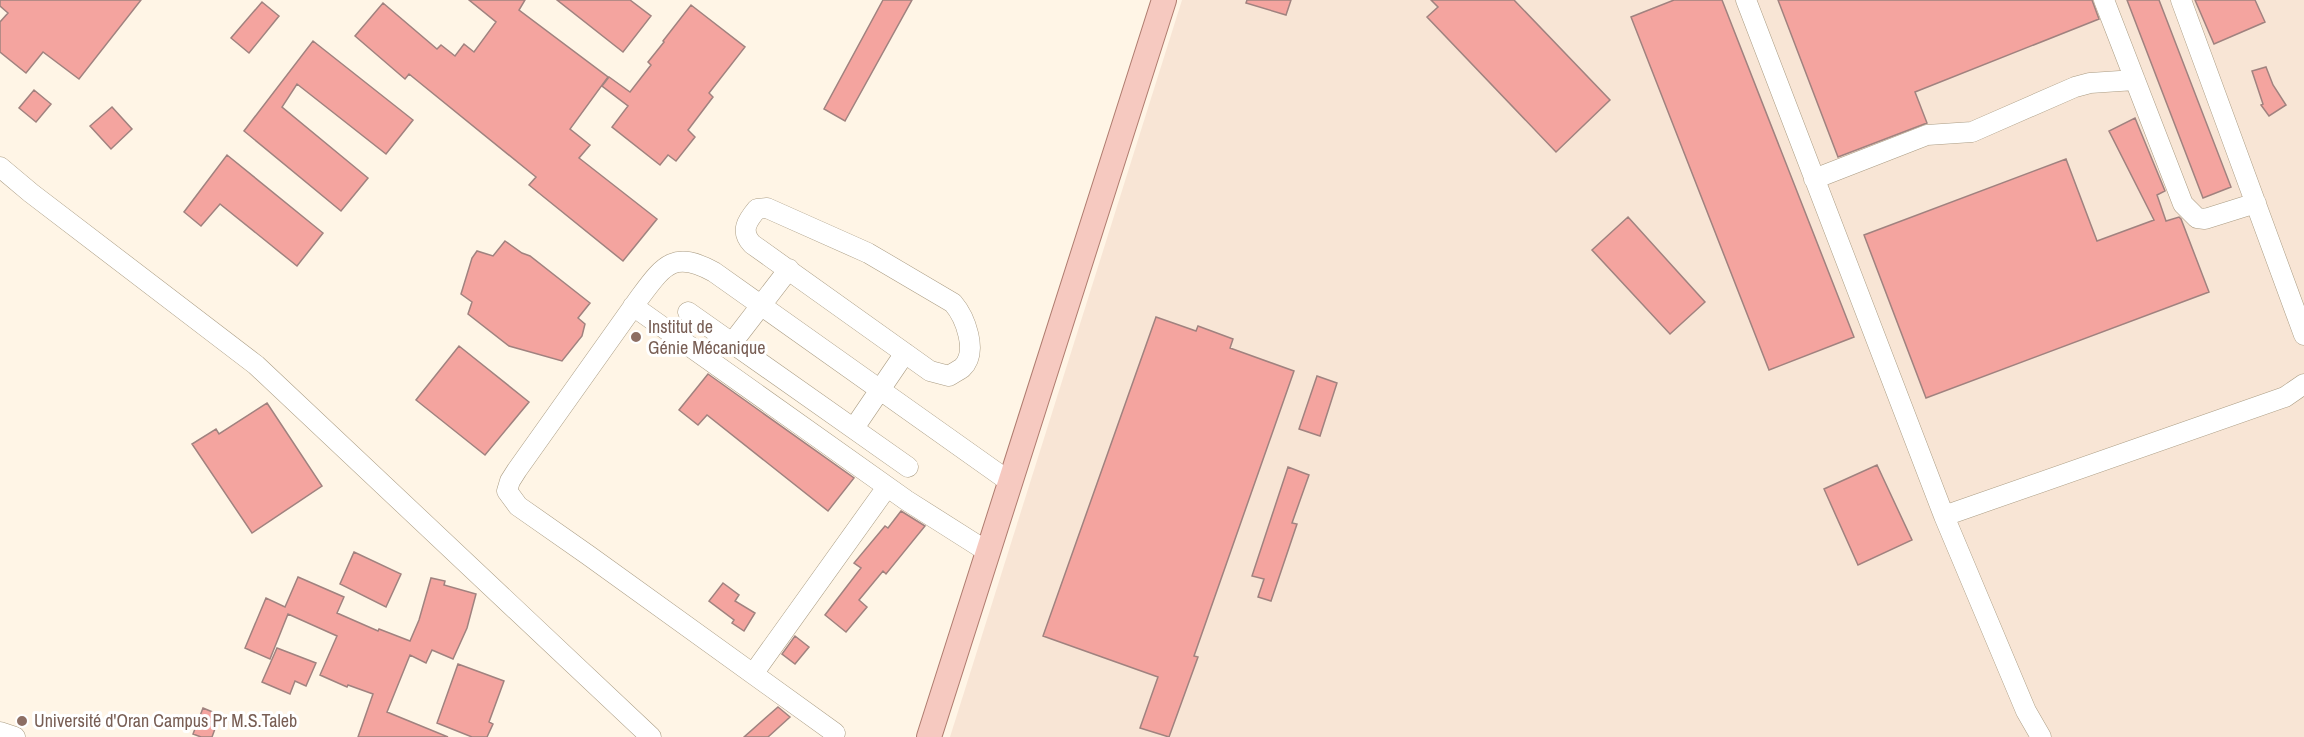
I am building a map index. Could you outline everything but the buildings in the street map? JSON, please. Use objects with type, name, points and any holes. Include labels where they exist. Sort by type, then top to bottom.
[{"type":"main road","points":[[929,737],[1164,0]]},
{"type":"street","points":[[1746,0],[1944,516],[2026,711],[2041,737]]},
{"type":"street","points":[[2104,0],[2183,204],[2197,218],[2205,219],[2256,203]]},
{"type":"street","points":[[2181,0],[2304,335]]},
{"type":"street","points":[[1814,179],[1926,135],[1972,132],[2075,87],[2090,83],[2135,80]]},
{"type":"street","points":[[0,167],[256,365],[651,737]]},
{"type":"street","points":[[766,208],[778,212],[868,253],[953,303],[962,313],[969,334],[968,357],[963,367],[950,376],[930,371],[789,269],[752,244],[746,237],[744,231],[757,209],[766,208]]},
{"type":"street","points":[[835,733],[518,506],[507,491],[517,470],[660,271],[669,264],[679,261],[698,263],[714,272],[1010,482]]},
{"type":"street","points":[[732,343],[789,269]]},
{"type":"street","points":[[633,306],[887,487],[988,552]]},
{"type":"street","points":[[688,312],[908,467]]},
{"type":"street","points":[[854,428],[905,353]]},
{"type":"street","points":[[1944,516],[2285,397],[2304,384]]},
{"type":"street","points":[[753,674],[887,487]]},
{"type":"street","points":[[0,732],[15,737]]},
{"type":"shaded area","points":[[1182,0],[2304,0],[2304,737],[950,737]]},
{"type":"place","name":"Institut de Génie Mécanique","points":[[636,337]]},
{"type":"place","name":"Université d'Oran Campus Pr M.S.Taleb","points":[[22,721]]}]
